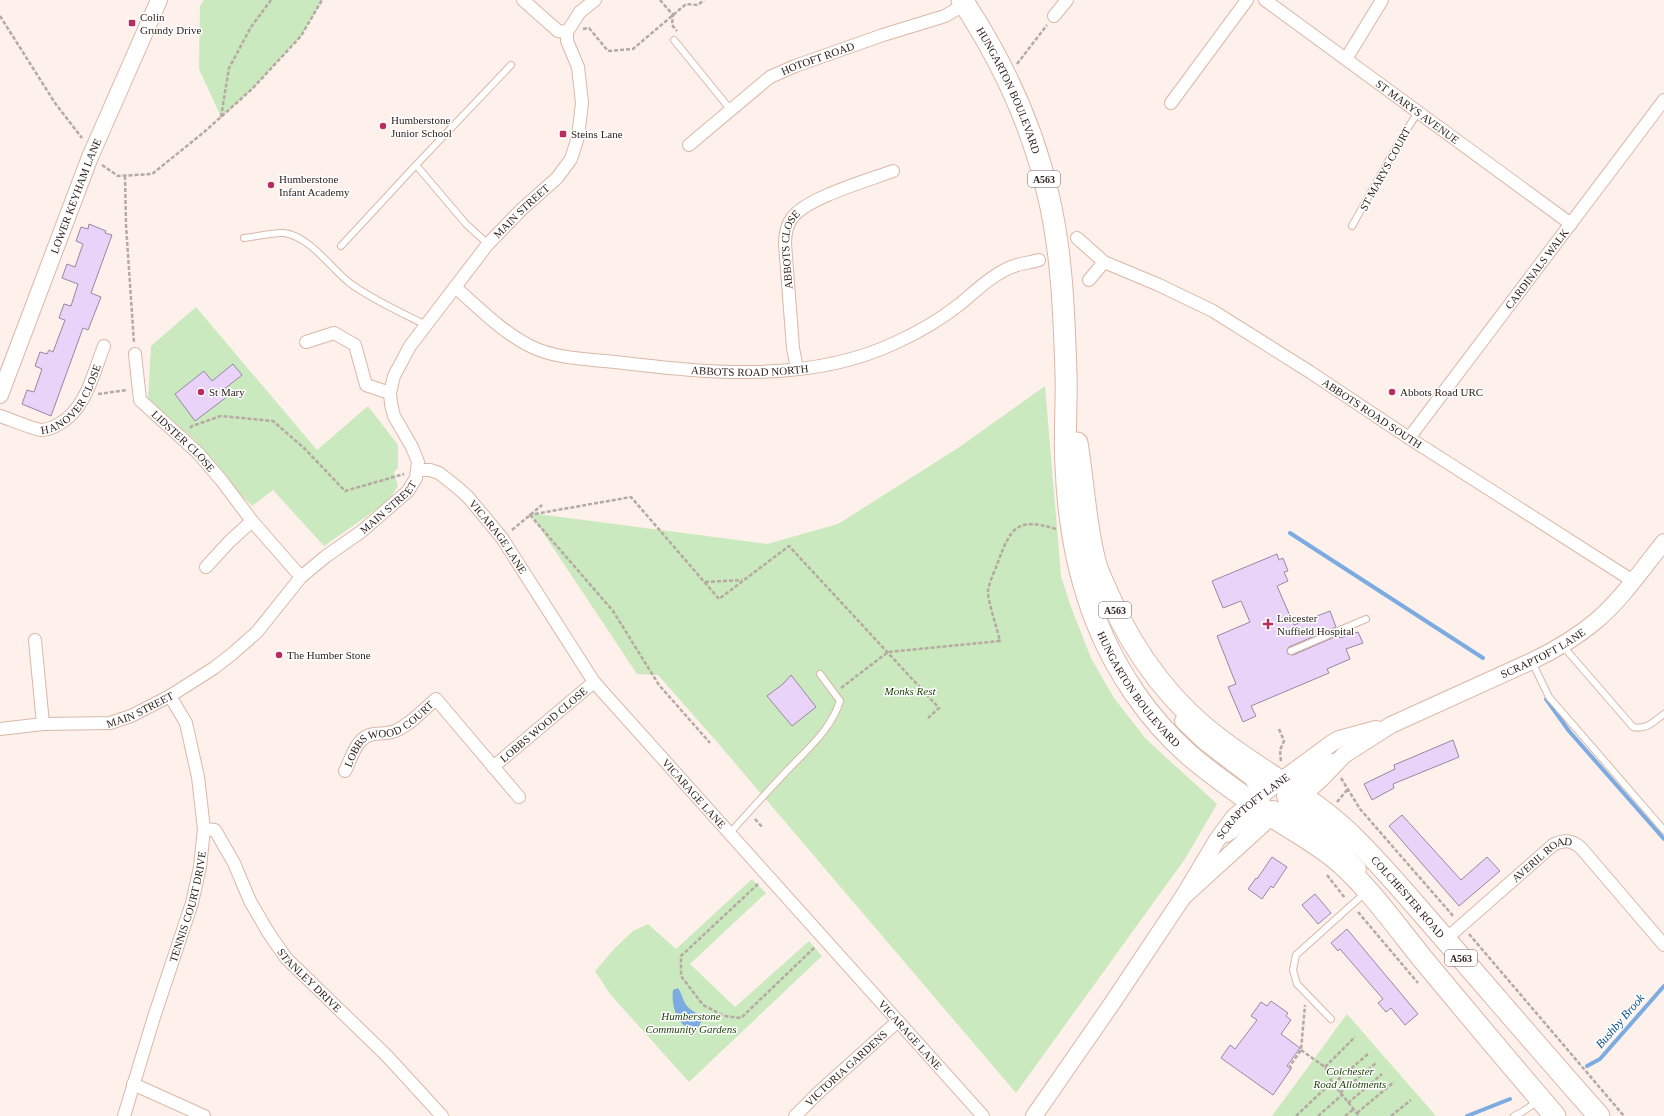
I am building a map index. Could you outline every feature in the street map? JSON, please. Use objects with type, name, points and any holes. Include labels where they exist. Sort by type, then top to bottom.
[{"type":"highway","name":"HUNGARTON BOULEVARD","points":[[963,2],[1008,77],[1035,148],[1048,194],[1059,258],[1066,376],[1066,466],[1072,531],[1080,574],[1097,624],[1121,673],[1162,728],[1187,753],[1279,796]]},
{"type":"highway","name":"HUNGARTON BOULEVARD","points":[[1066,376],[1078,448],[1086,519],[1096,567],[1119,620],[1141,656],[1169,691],[1205,728],[1234,750],[1279,796]]},
{"type":"highway","name":"A563","points":[[1279,796],[1322,848],[1345,867],[1364,889],[1555,1116]]},
{"type":"highway","name":"COLCHESTER ROAD","points":[[1279,796],[1344,828],[1366,849],[1446,939],[1598,1116]]},
{"type":"street","name":"LOWER KEYHAM LANE","points":[[0,395],[92,154],[159,0]]},
{"type":"street","points":[[523,0],[558,31],[567,32],[580,12],[595,0]]},
{"type":"street","points":[[1054,16],[1066,0]]},
{"type":"street","points":[[1172,103],[1246,0]]},
{"type":"street","name":"ST MARYS AVENUE","points":[[1265,0],[1571,224]]},
{"type":"street","points":[[1346,59],[1382,0]]},
{"type":"street","name":"HOTOFT ROAD","points":[[689,145],[730,109],[770,77],[795,66],[883,35],[945,16],[963,2]]},
{"type":"street","name":"MAIN STREET","points":[[0,729],[43,724],[110,723],[131,716],[170,696],[214,668],[257,632],[302,577],[325,557],[362,531],[413,485],[418,470],[416,454],[394,416],[390,393],[394,376],[410,346],[488,244],[522,209],[557,178],[571,159],[578,137],[582,103],[578,67],[567,41],[567,32]]},
{"type":"street","name":"CARDINALS WALK","points":[[1409,438],[1664,100]]},
{"type":"street","name":"ABBOTS CLOSE","points":[[797,369],[793,348],[784,244],[788,224],[802,208],[828,195],[893,171]]},
{"type":"street","name":"ABBOTS ROAD SOUTH","points":[[1077,238],[1104,262],[1159,285],[1213,311],[1633,581]]},
{"type":"street","name":"ABBOTS ROAD NORTH","points":[[455,287],[504,330],[517,339],[552,354],[677,369],[736,372],[797,369],[857,358],[897,343],[940,318],[998,274],[1017,265],[1039,260]]},
{"type":"street","points":[[1089,280],[1104,262]]},
{"type":"street","points":[[306,342],[334,333],[355,345],[366,385],[390,393]]},
{"type":"street","name":"HANOVER CLOSE","points":[[0,416],[41,430],[54,427],[66,421],[75,412],[86,394],[104,346]]},
{"type":"street","name":"LIDSTER CLOSE","points":[[135,354],[140,400],[198,453],[222,481],[252,521],[302,577]]},
{"type":"street","name":"VICARAGE LANE","points":[[418,470],[430,470],[439,473],[453,483],[468,497],[502,538],[594,682],[983,1116]]},
{"type":"street","points":[[206,567],[229,542],[252,521]]},
{"type":"street","name":"SCRAPTOFT LANE","points":[[1034,1116],[1183,896],[1217,840],[1234,817],[1322,778],[1344,755],[1391,726],[1532,662],[1562,645],[1597,620],[1633,581],[1664,542]]},
{"type":"street","points":[[35,640],[43,724]]},
{"type":"street","name":"LOBBS WOOD CLOSE","points":[[493,767],[594,682]]},
{"type":"street","name":"TENNIS COURT DRIVE","points":[[124,1116],[192,903],[200,867],[204,829],[198,776],[186,723],[170,696]]},
{"type":"street","name":"LOBBS WOOD CLOSE","points":[[436,699],[519,797]]},
{"type":"street","name":"LOBBS WOOD COURT","points":[[346,771],[359,742],[363,738],[374,734],[388,734],[395,731],[404,726],[436,699]]},
{"type":"street","name":"SCRAPTOFT LANE","points":[[1183,896],[1256,830],[1279,796],[1294,763],[1338,739],[1391,726]]},
{"type":"street","name":"STANLEY DRIVE","points":[[204,829],[214,830],[225,846],[250,901],[268,932],[286,958],[387,1056],[442,1116]]},
{"type":"street","name":"AVERIL ROAD","points":[[1446,939],[1553,846],[1559,842],[1570,841],[1581,848],[1664,945]]},
{"type":"street","name":"VICTORIA GARDENS","points":[[795,1116],[818,1093],[898,1021]]},
{"type":"street","points":[[133,1084],[204,1116]]},
{"type":"lane","points":[[674,40],[730,109]]},
{"type":"lane","points":[[341,246],[511,65]]},
{"type":"lane","name":"ST MARYS COURT","points":[[1352,226],[1399,142],[1418,112]]},
{"type":"lane","points":[[416,165],[466,224],[488,244]]},
{"type":"lane","points":[[244,238],[284,233],[300,240],[326,258],[355,287],[378,302],[426,325]]},
{"type":"lane","points":[[1291,652],[1366,620]]},
{"type":"lane","points":[[1562,645],[1633,727],[1642,729],[1652,724],[1664,714]]},
{"type":"lane","points":[[1532,662],[1549,697],[1664,830]]},
{"type":"lane","points":[[729,834],[806,752],[826,728],[835,714],[840,701],[820,674]]},
{"type":"lane","points":[[1331,1018],[1297,984],[1293,970],[1296,954],[1364,889]]},
{"type":"lane","points":[[1514,1116],[1540,1099]]},
{"type":"path","points":[[221,117],[229,68],[251,27],[271,0]]},
{"type":"path","points":[[0,16],[55,103],[92,154],[118,176],[125,176],[152,174],[221,117],[252,89],[301,36],[322,0]]},
{"type":"path","points":[[660,0],[673,15],[672,25],[680,34],[674,40]]},
{"type":"path","points":[[567,32],[589,28],[608,51],[633,49],[686,4],[698,5],[704,0]]},
{"type":"path","points":[[1008,77],[1054,16]]},
{"type":"path","points":[[125,176],[126,225],[135,354]]},
{"type":"path","points":[[86,394],[103,395],[139,388]]},
{"type":"path","points":[[181,438],[192,426],[221,416],[273,421],[305,448],[345,491],[418,470]]},
{"type":"path","points":[[529,515],[631,497],[719,599],[789,546],[939,708],[928,718]]},
{"type":"path","points":[[502,538],[542,504]]},
{"type":"path","points":[[529,515],[613,611],[659,685],[710,743]]},
{"type":"path","points":[[834,693],[888,652],[1000,641],[988,592],[1007,539],[1013,530],[1022,525],[1038,524],[1062,530]]},
{"type":"path","points":[[705,582],[743,580]]},
{"type":"path","points":[[1279,796],[1280,750],[1284,741],[1280,729]]},
{"type":"path","points":[[1279,796],[1294,763]]},
{"type":"path","points":[[1338,772],[1347,790],[1360,809],[1624,1116]]},
{"type":"path","points":[[1279,796],[1347,790]]},
{"type":"path","points":[[767,876],[681,956],[681,976],[703,1005],[724,1016],[741,1018],[824,939]]},
{"type":"path","points":[[1291,1069],[1290,1066],[1302,1050],[1306,993]]},
{"type":"path","points":[[1325,1066],[1355,1037]]},
{"type":"path","points":[[1302,1050],[1325,1066],[1332,1083],[1359,1116]]},
{"type":"path","points":[[1296,1116],[1332,1083],[1368,1054]]},
{"type":"path","points":[[1318,1116],[1376,1063]]},
{"type":"path","points":[[1348,1103],[1382,1074]]},
{"type":"path","points":[[1357,1113],[1394,1082]]},
{"type":"path","points":[[1391,1116],[1411,1100]]},
{"type":"path","points":[[1346,1116],[1354,1109]]},
{"type":"green space","points":[[204,0],[322,0],[301,36],[252,89],[221,117],[199,69],[200,6]]},
{"type":"green space","points":[[196,307],[317,450],[368,406],[398,445],[398,468],[394,472],[398,486],[387,502],[324,546],[273,490],[252,506],[229,483],[196,441],[148,399],[151,346]]},
{"type":"green space","name":"Monks Rest","points":[[1045,386],[1061,576],[1071,607],[1091,658],[1114,698],[1146,739],[1217,804],[1185,859],[1016,1093],[717,742],[658,675],[637,674],[530,513],[767,544],[838,524],[958,448]]},
{"type":"green space","name":"Humberstone Community Gardens","points":[[752,879],[766,893],[690,964],[735,1007],[809,941],[822,956],[689,1082],[610,994],[595,971],[615,948],[633,931],[648,924],[676,949]]},
{"type":"green space","name":"Colchester Road Allotments","points":[[1347,1014],[1436,1116],[1272,1116]]},
{"type":"water","points":[[678,988],[687,1006],[701,1018],[702,1020],[699,1026],[688,1028],[680,1022],[677,1017],[673,1001],[673,990]]},
{"type":"building","points":[[89,224],[106,231],[105,233],[112,235],[91,293],[101,297],[88,330],[83,328],[51,416],[22,404],[27,390],[34,392],[42,369],[35,366],[40,352],[47,354],[49,350],[53,352],[65,320],[59,318],[64,304],[71,306],[78,284],[62,278],[67,264],[75,267],[83,244],[76,241],[81,227],[88,229]]},
{"type":"building","name":"St Mary","points":[[233,364],[242,375],[223,390],[228,396],[195,421],[175,394],[204,371],[212,381]]},
{"type":"building","points":[[1277,554],[1279,560],[1283,558],[1288,571],[1284,572],[1288,581],[1277,586],[1294,625],[1330,611],[1336,627],[1289,647],[1287,650],[1288,654],[1293,655],[1339,635],[1340,638],[1358,632],[1363,643],[1346,649],[1350,659],[1327,669],[1329,673],[1251,706],[1256,716],[1243,722],[1228,687],[1236,684],[1217,636],[1250,622],[1241,601],[1223,608],[1212,581]]},
{"type":"building","points":[[791,675],[816,707],[792,726],[767,696],[783,684]]},
{"type":"building","points":[[1453,740],[1459,757],[1393,784],[1394,788],[1372,800],[1364,784],[1395,769],[1394,765]]},
{"type":"building","points":[[1402,815],[1461,880],[1487,857],[1500,871],[1459,906],[1389,826]]},
{"type":"building","points":[[1272,857],[1287,867],[1273,888],[1271,886],[1262,899],[1248,889]]},
{"type":"building","points":[[1315,894],[1331,913],[1318,924],[1302,905]]},
{"type":"building","points":[[1347,929],[1418,1014],[1405,1025],[1391,1008],[1386,1012],[1378,1003],[1383,999],[1340,949],[1338,951],[1331,943]]},
{"type":"building","points":[[1271,1001],[1288,1013],[1286,1016],[1291,1020],[1281,1034],[1300,1048],[1287,1066],[1291,1069],[1273,1095],[1221,1058],[1230,1045],[1235,1049],[1257,1020],[1251,1016],[1261,1002],[1267,1006]]},
{"type":"waterway","points":[[1290,533],[1483,658]]},
{"type":"waterway","points":[[1546,699],[1569,731],[1664,839]]},
{"type":"waterway","name":"Bushby Brook","points":[[1587,1066],[1600,1059],[1664,986]]},
{"type":"waterway","name":"Bushby Brook","points":[[1467,1116],[1510,1099]]},
{"type":"place","name":"Colin Grundy Drive","points":[[132,23]]},
{"type":"place","name":"Humberstone Junior School","points":[[383,126]]},
{"type":"place","name":"Steins Lane","points":[[563,134]]},
{"type":"place","name":"Humberstone Infant Academy","points":[[271,185]]},
{"type":"place","name":"St Mary","points":[[201,392]]},
{"type":"place","name":"Abbots Road URC","points":[[1392,392]]},
{"type":"place","name":"Leicester Nuffield Hospital","points":[[1268,624]]},
{"type":"place","name":"The Humber Stone","points":[[279,655]]}]
